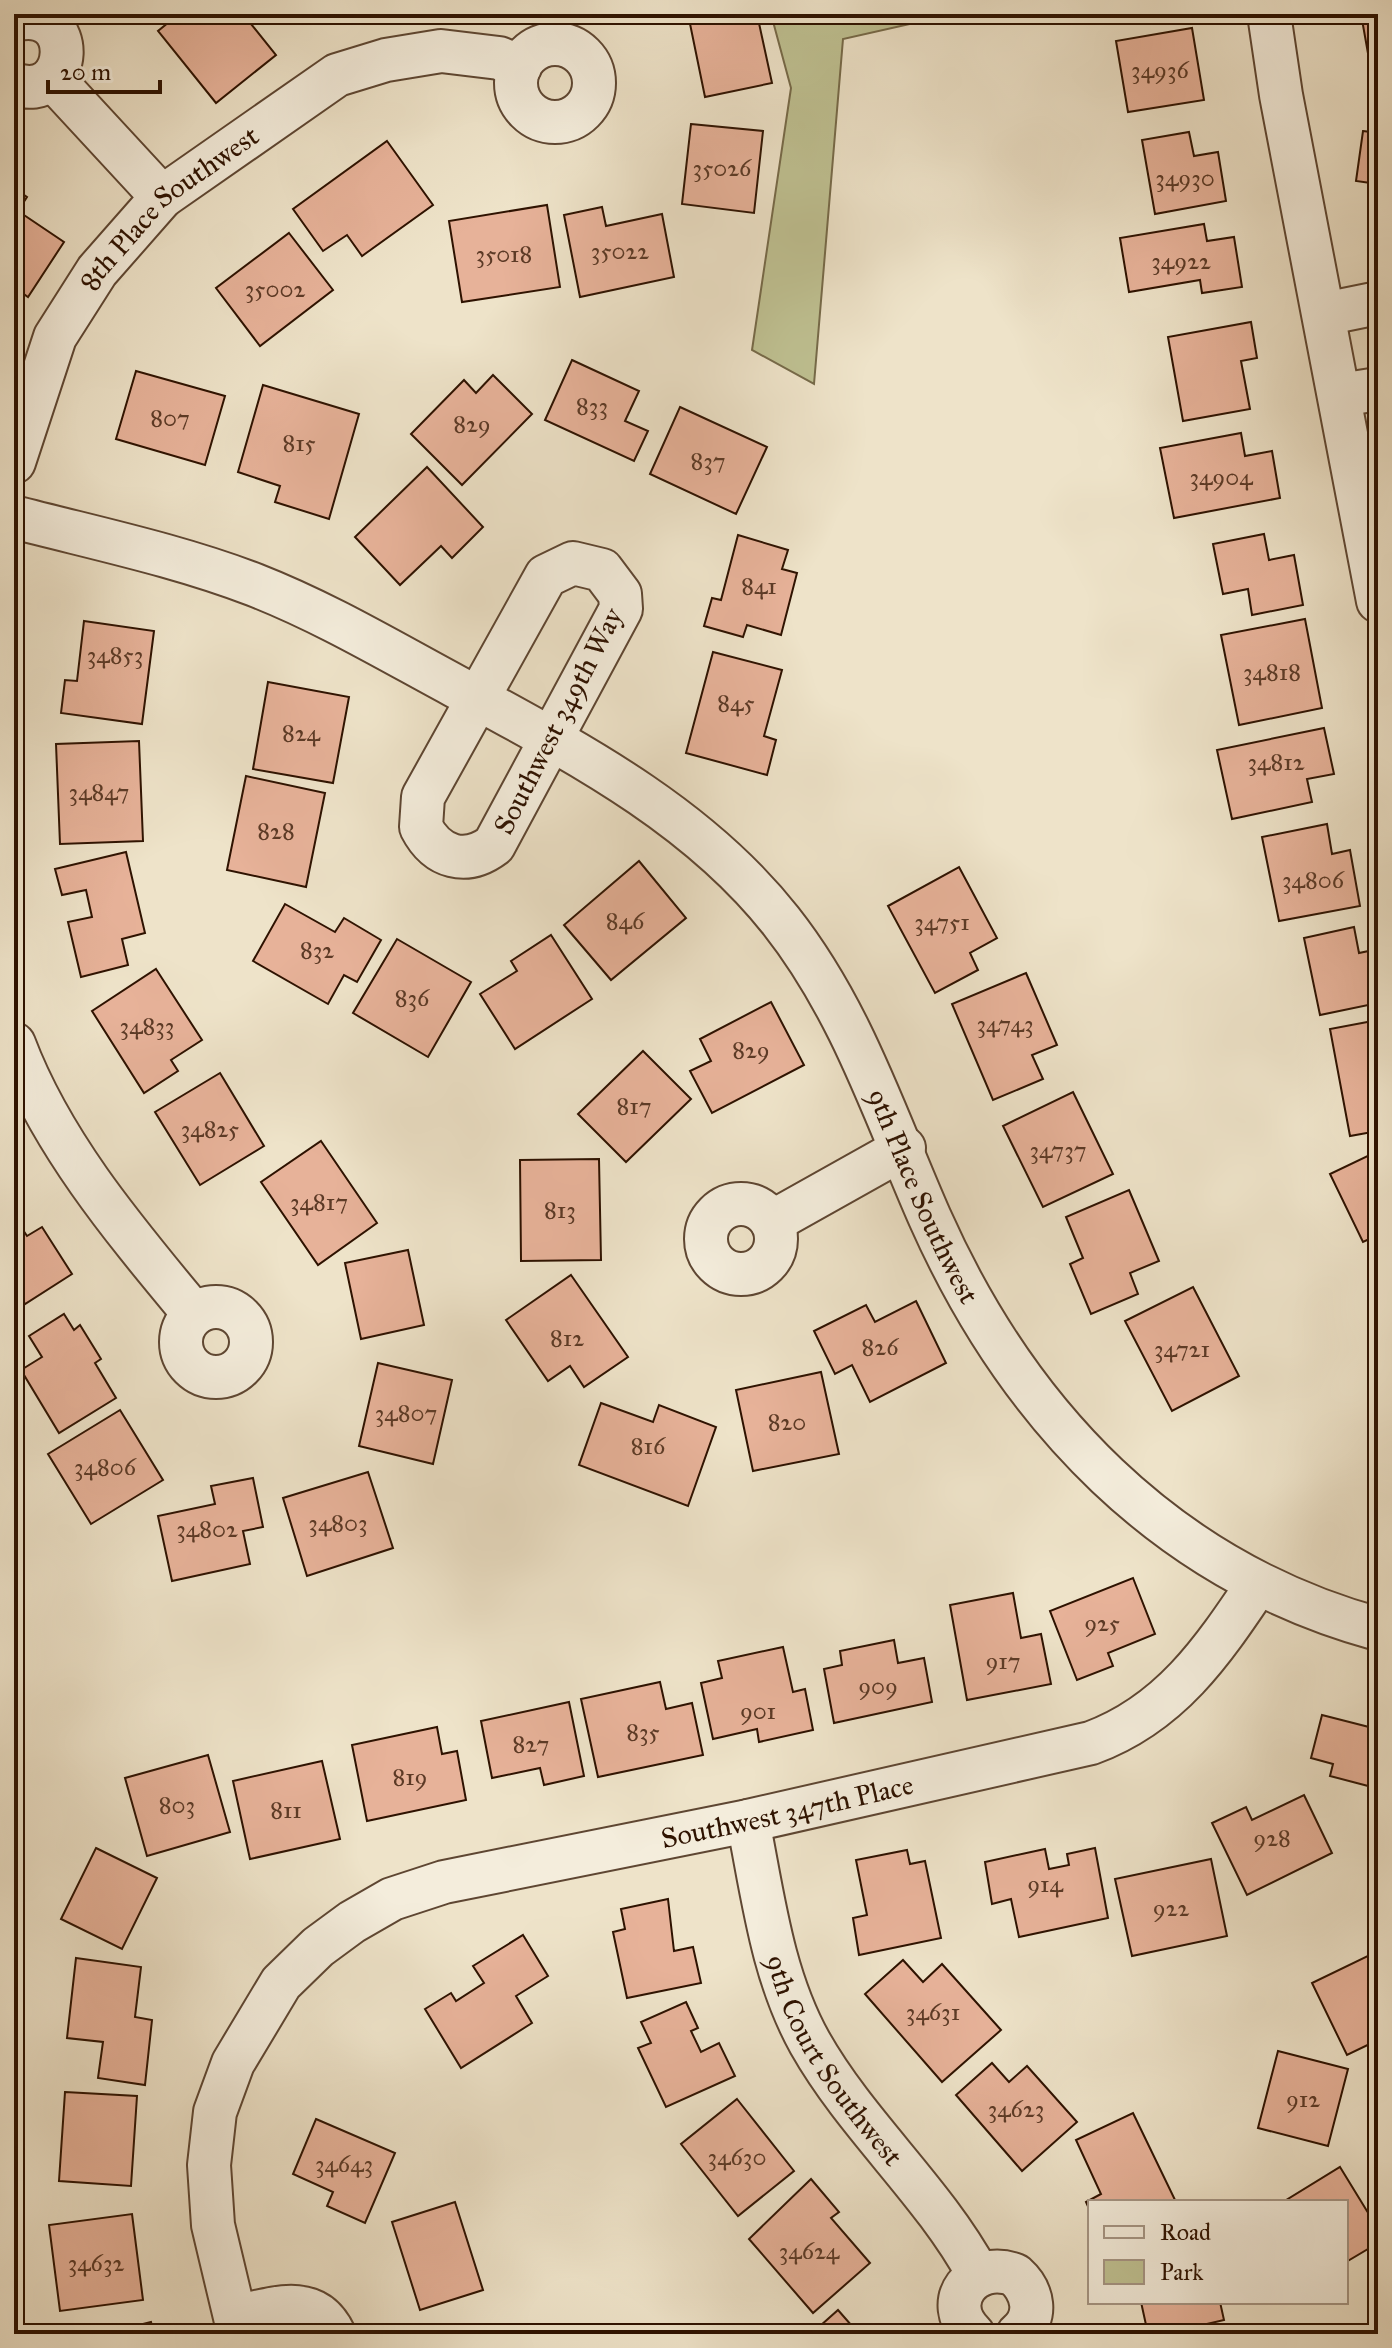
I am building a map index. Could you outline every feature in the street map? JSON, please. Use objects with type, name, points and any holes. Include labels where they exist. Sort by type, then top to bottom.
[{"type":"street","points":[[1269,14],[1281,95],[1324,314],[1359,392],[1378,601]]},
{"type":"street","points":[[14,20],[35,18],[54,28],[60,37],[62,59],[33,81],[162,197]]},
{"type":"street","name":"8th Place Southwest","points":[[14,462],[55,337],[97,271],[162,197],[337,75],[386,60],[441,51],[499,58],[520,67]]},
{"type":"street","points":[[1324,314],[1378,303]]},
{"type":"street","points":[[14,517],[192,563],[252,584],[341,624],[494,707]]},
{"type":"street","name":"Southwest 349th Way","points":[[573,563],[602,570],[620,594],[621,609],[494,845],[482,854],[467,858],[438,851],[421,827],[423,797],[494,707],[546,576],[573,563]]},
{"type":"street","name":"9th Place Southwest","points":[[494,707],[592,760],[680,821],[733,866],[782,921],[830,990],[904,1148],[929,1216],[966,1291],[1008,1361],[1049,1416],[1142,1507],[1201,1553],[1257,1585],[1330,1616],[1378,1629]]},
{"type":"street","points":[[14,1044],[26,1075],[109,1211],[194,1314]]},
{"type":"street","points":[[772,1222],[904,1148]]},
{"type":"street","name":"Southwest 347th Place","points":[[238,2326],[213,2225],[209,2165],[215,2112],[233,2063],[281,1983],[318,1947],[392,1899],[444,1882],[748,1821],[1091,1743],[1122,1732],[1183,1686],[1209,1657],[1257,1585]]},
{"type":"street","name":"9th Court Southwest","points":[[748,1821],[772,1942],[800,2023],[823,2064],[978,2274]]},
{"type":"street","points":[[973,2334],[964,2324],[960,2302],[963,2291],[978,2274],[1003,2270],[1024,2283],[1032,2307],[1030,2319],[1018,2334]]},
{"type":"street","points":[[238,2326],[300,2305],[326,2319],[334,2334]]},
{"type":"green space","points":[[771,14],[954,14],[843,39],[814,384],[752,350],[791,88]]},
{"type":"building","points":[[179,14],[243,14],[276,55],[216,103],[158,31]]},
{"type":"building","points":[[688,14],[757,14],[772,83],[705,97]]},
{"type":"building","points":[[1361,14],[1378,14],[1378,57],[1369,59]]},
{"type":"building","points":[[1192,28],[1204,100],[1128,112],[1116,41]]},
{"type":"building","points":[[691,124],[763,131],[754,213],[682,204]]},
{"type":"building","points":[[1363,131],[1378,133],[1378,184],[1356,181]]},
{"type":"building","points":[[1189,132],[1194,156],[1218,152],[1226,201],[1155,214],[1142,140]]},
{"type":"building","points":[[387,141],[433,205],[362,256],[347,235],[323,251],[293,209]]},
{"type":"building","points":[[14,188],[27,197],[18,211],[64,242],[28,297],[14,287]]},
{"type":"building","points":[[547,205],[560,287],[462,302],[449,221]]},
{"type":"building","points":[[602,207],[606,226],[662,214],[674,277],[580,297],[564,215]]},
{"type":"building","points":[[1204,224],[1207,241],[1234,237],[1242,287],[1202,293],[1200,280],[1129,292],[1120,238]]},
{"type":"building","points":[[289,233],[333,290],[260,346],[216,288]]},
{"type":"building","points":[[1251,322],[1257,358],[1241,361],[1250,409],[1183,421],[1168,337]]},
{"type":"building","points":[[572,360],[639,391],[625,421],[648,431],[634,461],[545,420]]},
{"type":"building","points":[[136,371],[225,396],[205,465],[116,439]]},
{"type":"building","points":[[493,375],[532,414],[462,485],[411,434],[464,380],[476,393]]},
{"type":"building","points":[[263,385],[359,414],[329,519],[275,502],[280,486],[238,472]]},
{"type":"building","points":[[680,407],[767,447],[736,514],[650,474]]},
{"type":"building","points":[[1241,433],[1245,456],[1272,451],[1280,498],[1174,518],[1160,448]]},
{"type":"building","points":[[427,467],[483,527],[452,558],[441,546],[400,585],[355,537]]},
{"type":"building","points":[[1264,534],[1269,560],[1294,555],[1303,605],[1252,615],[1248,589],[1223,594],[1213,544]]},
{"type":"building","points":[[738,535],[788,550],[782,569],[797,573],[781,635],[747,625],[743,637],[704,626],[712,598],[721,600]]},
{"type":"building","points":[[1305,619],[1322,708],[1239,725],[1221,635]]},
{"type":"building","points":[[84,621],[154,631],[142,724],[61,713],[65,680],[77,681]]},
{"type":"building","points":[[713,652],[782,670],[764,736],[776,740],[767,775],[686,753]]},
{"type":"building","points":[[268,682],[349,697],[333,783],[253,769]]},
{"type":"building","points":[[1324,728],[1334,774],[1307,779],[1312,802],[1232,819],[1217,750]]},
{"type":"building","points":[[139,741],[143,841],[60,844],[56,744]]},
{"type":"building","points":[[246,776],[325,793],[306,887],[227,870]]},
{"type":"building","points":[[1327,824],[1332,854],[1350,850],[1360,906],[1279,921],[1262,837]]},
{"type":"building","points":[[126,852],[145,933],[122,939],[128,965],[81,977],[68,922],[92,917],[86,890],[62,895],[55,869]]},
{"type":"building","points":[[639,861],[686,918],[611,980],[564,925]]},
{"type":"building","points":[[959,867],[997,938],[970,953],[978,970],[935,993],[888,906]]},
{"type":"building","points":[[285,904],[335,932],[344,918],[381,940],[357,982],[344,975],[328,1004],[253,961]]},
{"type":"building","points":[[1354,927],[1359,953],[1378,949],[1378,1003],[1320,1015],[1304,938]]},
{"type":"building","points":[[551,935],[592,999],[515,1049],[480,994],[517,971],[511,961]]},
{"type":"building","points":[[397,939],[471,982],[428,1057],[353,1013]]},
{"type":"building","points":[[156,969],[202,1040],[171,1060],[178,1071],[144,1093],[92,1011]]},
{"type":"building","points":[[1026,973],[1057,1045],[1032,1055],[1043,1079],[993,1100],[952,1004]]},
{"type":"building","points":[[771,1002],[804,1065],[712,1113],[690,1071],[711,1061],[700,1039]]},
{"type":"building","points":[[1378,1020],[1378,1131],[1350,1136],[1330,1029]]},
{"type":"building","points":[[643,1051],[691,1099],[626,1162],[578,1114]]},
{"type":"building","points":[[220,1073],[264,1146],[200,1185],[155,1112]]},
{"type":"building","points":[[1073,1092],[1113,1174],[1043,1207],[1003,1126]]},
{"type":"building","points":[[321,1141],[377,1223],[318,1265],[261,1182]]},
{"type":"building","points":[[1378,1151],[1378,1235],[1363,1242],[1330,1174]]},
{"type":"building","points":[[599,1159],[601,1260],[521,1261],[520,1160]]},
{"type":"building","points":[[1129,1190],[1159,1261],[1130,1273],[1138,1294],[1091,1314],[1070,1264],[1083,1258],[1066,1217]]},
{"type":"building","points":[[14,1216],[27,1236],[42,1227],[72,1274],[25,1304],[14,1286]]},
{"type":"building","points":[[408,1250],[424,1325],[361,1339],[345,1263]]},
{"type":"building","points":[[571,1275],[628,1357],[584,1387],[570,1366],[548,1381],[506,1320]]},
{"type":"building","points":[[1193,1287],[1239,1376],[1172,1411],[1125,1321]]},
{"type":"building","points":[[916,1301],[946,1363],[870,1402],[852,1365],[835,1374],[814,1331],[866,1305],[875,1322]]},
{"type":"building","points":[[64,1314],[74,1330],[80,1325],[101,1359],[95,1363],[116,1398],[59,1433],[21,1370],[42,1357],[29,1336]]},
{"type":"building","points":[[378,1363],[452,1380],[433,1464],[359,1446]]},
{"type":"building","points":[[821,1372],[839,1454],[753,1471],[736,1390]]},
{"type":"building","points":[[601,1403],[653,1422],[659,1405],[716,1427],[688,1506],[579,1465]]},
{"type":"building","points":[[120,1410],[163,1480],[91,1524],[48,1454]]},
{"type":"building","points":[[368,1472],[393,1548],[307,1576],[283,1498]]},
{"type":"building","points":[[253,1478],[263,1527],[243,1531],[250,1564],[172,1581],[158,1516],[215,1504],[211,1486]]},
{"type":"building","points":[[1133,1578],[1155,1634],[1108,1653],[1113,1666],[1077,1680],[1050,1611]]},
{"type":"building","points":[[1013,1593],[1021,1638],[1041,1634],[1051,1684],[967,1700],[950,1605]]},
{"type":"building","points":[[894,1640],[898,1663],[924,1658],[932,1702],[834,1723],[824,1669],[842,1665],[840,1651]]},
{"type":"building","points":[[783,1647],[793,1692],[805,1689],[813,1730],[759,1742],[757,1729],[713,1739],[701,1683],[722,1678],[718,1661]]},
{"type":"building","points":[[660,1682],[666,1709],[692,1703],[703,1755],[598,1777],[581,1699]]},
{"type":"building","points":[[569,1702],[584,1776],[544,1785],[540,1768],[492,1778],[481,1721]]},
{"type":"building","points":[[1375,1706],[1378,1707],[1378,1783],[1374,1782],[1372,1787],[1330,1776],[1333,1764],[1311,1758],[1322,1715],[1369,1727]]},
{"type":"building","points":[[437,1727],[442,1754],[457,1751],[466,1800],[367,1821],[352,1745]]},
{"type":"building","points":[[208,1755],[230,1832],[147,1856],[125,1778]]},
{"type":"building","points":[[322,1761],[340,1839],[250,1859],[233,1781]]},
{"type":"building","points":[[1304,1795],[1332,1853],[1247,1895],[1212,1823],[1246,1807],[1252,1820]]},
{"type":"building","points":[[96,1848],[157,1878],[122,1949],[61,1919]]},
{"type":"building","points":[[1095,1848],[1108,1918],[1019,1937],[1011,1899],[992,1904],[985,1862],[1045,1849],[1049,1869],[1069,1865],[1067,1854]]},
{"type":"building","points":[[907,1850],[910,1864],[925,1861],[941,1938],[859,1955],[853,1918],[867,1915],[856,1860]]},
{"type":"building","points":[[1211,1859],[1227,1936],[1132,1956],[1115,1879]]},
{"type":"building","points":[[668,1899],[674,1951],[693,1947],[701,1983],[627,1998],[613,1932],[625,1929],[621,1909]]},
{"type":"building","points":[[523,1935],[548,1976],[516,1996],[532,2023],[461,2068],[425,2009],[451,1993],[456,2001],[484,1983],[473,1966]]},
{"type":"building","points":[[1378,1951],[1378,2040],[1347,2055],[1312,1983]]},
{"type":"building","points":[[76,1958],[141,1967],[135,2017],[152,2020],[145,2085],[98,2078],[103,2042],[67,2038]]},
{"type":"building","points":[[903,1960],[923,1982],[942,1964],[1001,2030],[942,2082],[865,1994]]},
{"type":"building","points":[[686,2002],[698,2028],[691,2031],[701,2052],[719,2043],[735,2076],[666,2107],[638,2048],[651,2043],[641,2022]]},
{"type":"building","points":[[1278,2051],[1348,2069],[1328,2146],[1258,2128]]},
{"type":"building","points":[[992,2063],[1009,2082],[1027,2066],[1077,2122],[1022,2171],[956,2095]]},
{"type":"building","points":[[65,2092],[137,2096],[131,2186],[59,2181]]},
{"type":"building","points":[[737,2099],[794,2171],[738,2216],[681,2144]]},
{"type":"building","points":[[1133,2113],[1175,2200],[1090,2200],[1101,2194],[1076,2140]]},
{"type":"building","points":[[316,2119],[395,2153],[365,2223],[327,2206],[333,2192],[293,2174]]},
{"type":"building","points":[[1340,2167],[1378,2229],[1378,2243],[1348,2261],[1348,2200],[1286,2200]]},
{"type":"building","points":[[811,2179],[839,2212],[831,2218],[870,2263],[813,2313],[749,2239]]},
{"type":"building","points":[[455,2202],[483,2290],[420,2310],[392,2222]]},
{"type":"building","points":[[132,2214],[143,2300],[60,2311],[49,2225]]},
{"type":"building","points":[[1141,2304],[1220,2304],[1224,2320],[1164,2334],[1148,2334]]},
{"type":"building","points":[[838,2310],[859,2334],[811,2334]]},
{"type":"building","points":[[151,2322],[154,2334],[103,2334]]}]
